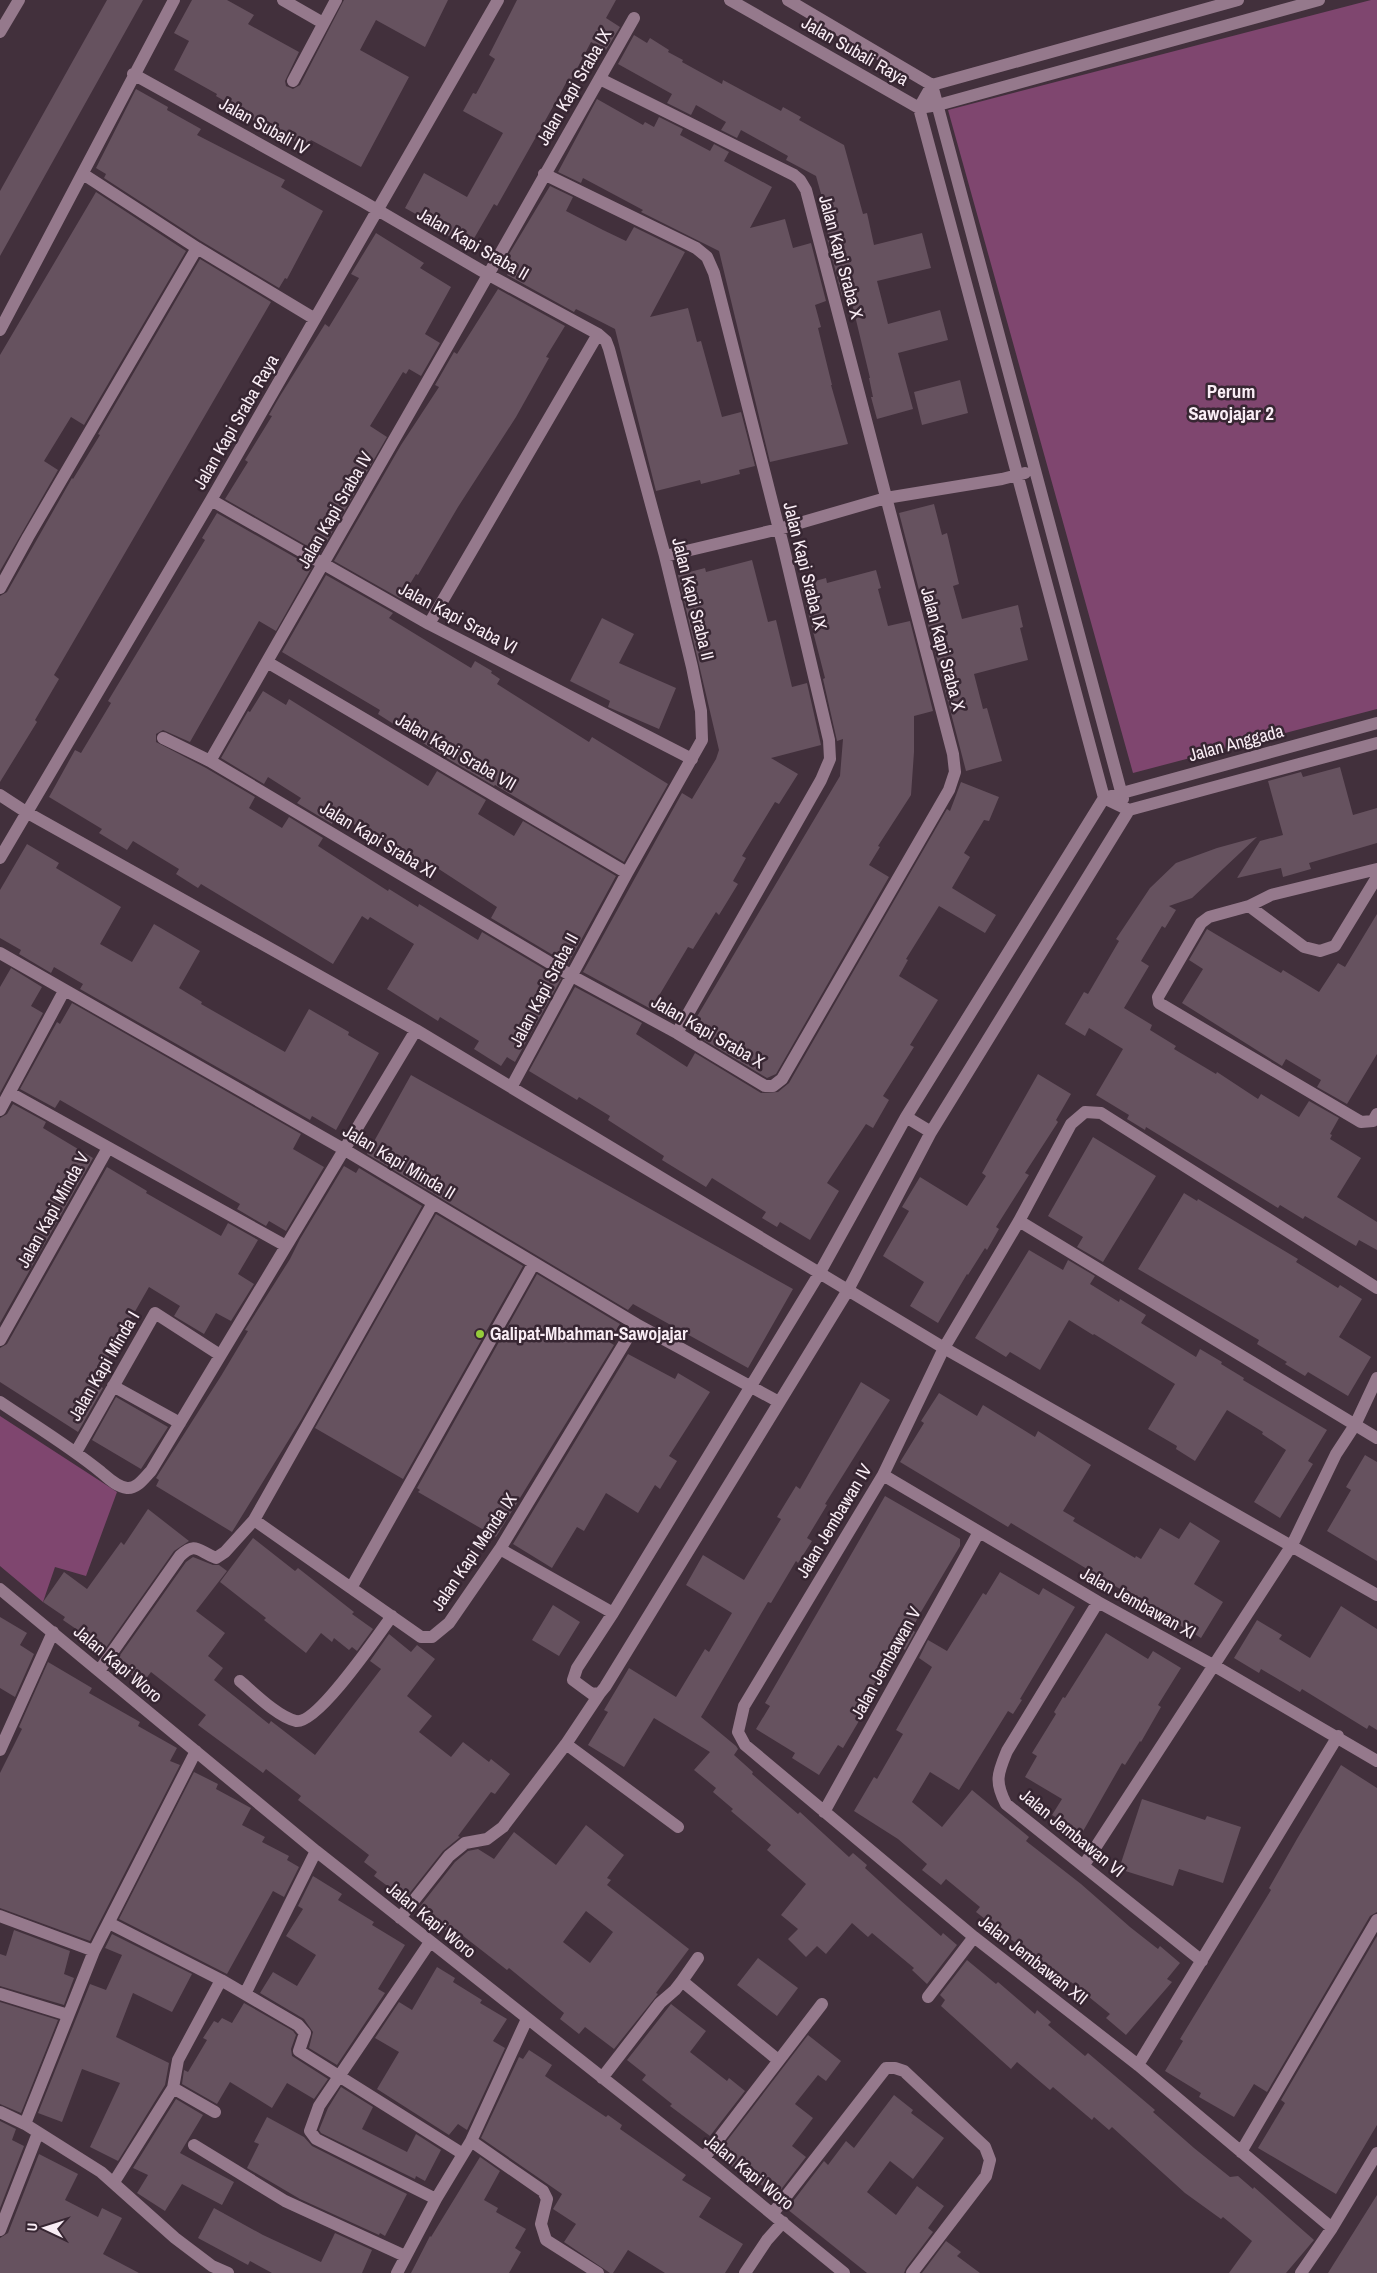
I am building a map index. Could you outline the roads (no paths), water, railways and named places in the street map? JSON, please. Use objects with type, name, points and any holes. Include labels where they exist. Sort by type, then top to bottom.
[{"type":"street","points":[[0,32],[19,0]]},
{"type":"street","points":[[0,329],[83,174],[133,74],[174,0]]},
{"type":"street","points":[[283,0],[323,23]]},
{"type":"street","points":[[293,81],[336,0]]},
{"type":"street","name":"Jalan Kapi Sraba Raya","points":[[0,858],[211,500],[498,0]]},
{"type":"street","name":"Jalan Subali Raya","points":[[730,0],[919,108],[938,105],[1273,6],[1319,0]]},
{"type":"street","name":"Jalan Subali Raya","points":[[788,0],[932,85]]},
{"type":"street","points":[[600,1693],[592,1694],[573,1680],[573,1676],[819,1274],[906,1117],[1104,798],[919,108],[932,85],[1238,0]]},
{"type":"street","name":"Jalan Kapi Sraba IX","points":[[489,275],[544,174],[634,18]]},
{"type":"street","name":"Jalan Subali IV","points":[[133,74],[377,209]]},
{"type":"street","name":"Jalan Kapi Sraba X","points":[[572,976],[677,1033],[765,1086],[773,1086],[782,1078],[949,790],[955,772],[952,754],[806,190],[800,180],[600,78]]},
{"type":"street","points":[[932,85],[1120,793],[1129,810]]},
{"type":"street","points":[[83,174],[197,248],[315,319]]},
{"type":"street","name":"Jalan Kapi Sraba IX","points":[[544,174],[696,248],[707,257],[716,283],[779,529],[829,740],[830,759],[817,788],[677,1033]]},
{"type":"street","name":"Jalan Kapi Sraba II","points":[[377,209],[489,275],[598,334],[606,341],[665,556],[701,711],[702,740],[627,873],[512,1086]]},
{"type":"street","points":[[0,588],[6,566],[197,248]]},
{"type":"street","name":"Jalan Kapi Sraba IV","points":[[210,760],[324,566],[489,275]]},
{"type":"street","points":[[429,624],[598,334]]},
{"type":"street","points":[[665,556],[779,529],[886,498],[1017,475],[1035,470]]},
{"type":"street","name":"Jalan Kapi Sraba VI","points":[[211,500],[429,624],[692,759]]},
{"type":"street","name":"Jalan Kapi Sraba VII","points":[[267,662],[627,873]]},
{"type":"street","name":"Jalan Anggada","points":[[1104,798],[1377,723]]},
{"type":"street","name":"Jalan Kapi Sraba XI","points":[[163,738],[210,760],[572,976]]},
{"type":"street","name":"Jalan Anggada","points":[[1129,810],[1377,743]]},
{"type":"street","points":[[0,794],[26,812],[416,1030],[512,1086],[819,1274],[944,1348],[1377,1595]]},
{"type":"street","points":[[1104,798],[1129,810]]},
{"type":"street","points":[[400,1918],[458,1848],[465,1843],[487,1839],[503,1828],[566,1744],[600,1693],[848,1290],[931,1132],[1129,810]]},
{"type":"street","points":[[1377,869],[1271,896],[1249,906],[1209,917],[1201,923],[1160,991],[1159,1003],[1360,1122],[1373,1121],[1377,1114]]},
{"type":"street","points":[[1249,906],[1304,947],[1320,951],[1335,946],[1377,877]]},
{"type":"street","name":"Jalan Kapi Minda II","points":[[0,954],[345,1150],[636,1324],[779,1402]]},
{"type":"street","points":[[0,1110],[64,991]]},
{"type":"street","points":[[0,1402],[76,1452],[118,1485],[133,1488],[151,1471],[416,1030]]},
{"type":"street","points":[[10,1093],[286,1246]]},
{"type":"street","name":"Jalan Jembawan IV","points":[[744,1706],[883,1475],[944,1348],[1019,1221],[1071,1124],[1085,1112],[1100,1114],[1377,1288]]},
{"type":"street","points":[[906,1117],[931,1132]]},
{"type":"street","name":"Jalan Kapi Minda V","points":[[0,1340],[108,1148]]},
{"type":"street","points":[[99,1671],[188,1548],[193,1547],[216,1558],[225,1552],[254,1520],[433,1203]]},
{"type":"street","points":[[1019,1221],[1377,1438]]},
{"type":"street","points":[[351,1588],[534,1263]]},
{"type":"street","name":"Jalan Kapi Minda I","points":[[76,1452],[155,1313],[220,1355]]},
{"type":"street","name":"Jalan Kapi Menda IX","points":[[254,1520],[421,1637],[432,1636],[449,1623],[500,1549],[636,1324]]},
{"type":"street","points":[[1084,1866],[1292,1545],[1336,1454],[1355,1425],[1377,1378]]},
{"type":"street","points":[[113,1386],[180,1422]]},
{"type":"street","name":"Jalan Jembawan XI","points":[[883,1475],[1098,1602],[1338,1736],[1377,1761]]},
{"type":"street","name":"Jalan Jembawan V","points":[[824,1812],[979,1532]]},
{"type":"street","points":[[500,1549],[613,1613]]},
{"type":"street","name":"Jalan Kapi Woro","points":[[0,1589],[316,1850],[704,2158],[844,2273]]},
{"type":"street","name":"Jalan Jembawan VI","points":[[1098,1602],[1007,1750],[997,1777],[999,1791],[1006,1804],[1202,1961]]},
{"type":"street","points":[[240,1681],[281,1714],[296,1721],[306,1720],[323,1706],[392,1616]]},
{"type":"street","points":[[0,1750],[53,1632]]},
{"type":"street","name":"Jalan Jembawan XII","points":[[744,1706],[738,1732],[745,1745],[974,1937],[1138,2065],[1332,2228]]},
{"type":"street","points":[[1138,2065],[1338,1736]]},
{"type":"street","points":[[566,1744],[678,1827]]},
{"type":"street","points":[[25,2124],[94,1951],[196,1751]]},
{"type":"street","points":[[245,1994],[316,1850]]},
{"type":"street","points":[[0,1916],[94,1951]]},
{"type":"street","points":[[1241,2152],[1377,1920]]},
{"type":"street","points":[[109,1923],[221,1980],[304,2029],[305,2037],[298,2051],[463,2154]]},
{"type":"street","points":[[928,1997],[974,1937]]},
{"type":"street","points":[[430,1942],[338,2076],[315,2114],[310,2132],[312,2136],[436,2199]]},
{"type":"street","points":[[602,2078],[660,2003],[675,1990],[698,1958]]},
{"type":"street","points":[[114,2182],[173,2088],[178,2060],[221,1980]]},
{"type":"street","points":[[682,1981],[778,2060]]},
{"type":"street","points":[[0,1994],[68,2016]]},
{"type":"street","points":[[704,2158],[822,2004]]},
{"type":"street","points":[[397,2273],[436,2199],[471,2141],[527,2019]]},
{"type":"street","points":[[773,2214],[886,2068],[904,2071],[984,2147],[990,2160],[986,2176],[912,2273]]},
{"type":"street","points":[[173,2088],[215,2112]]},
{"type":"street","points":[[0,2112],[25,2124],[114,2182],[176,2238],[212,2266],[228,2273]]},
{"type":"street","points":[[0,2230],[38,2133]]},
{"type":"street","points":[[471,2141],[542,2191],[547,2199],[541,2224],[546,2240],[598,2273]]},
{"type":"street","points":[[194,2145],[285,2201],[405,2256]]},
{"type":"street","points":[[1300,2273],[1332,2228],[1377,2153]]},
{"type":"street","points":[[745,2273],[767,2240],[783,2222]]},
{"type":"place","name":"Galipat-Mbahman-Sawojajar","points":[[480,1334]]},
{"type":"district","name":"Perum Sawojajar 2","points":[[1231,402]]}]
